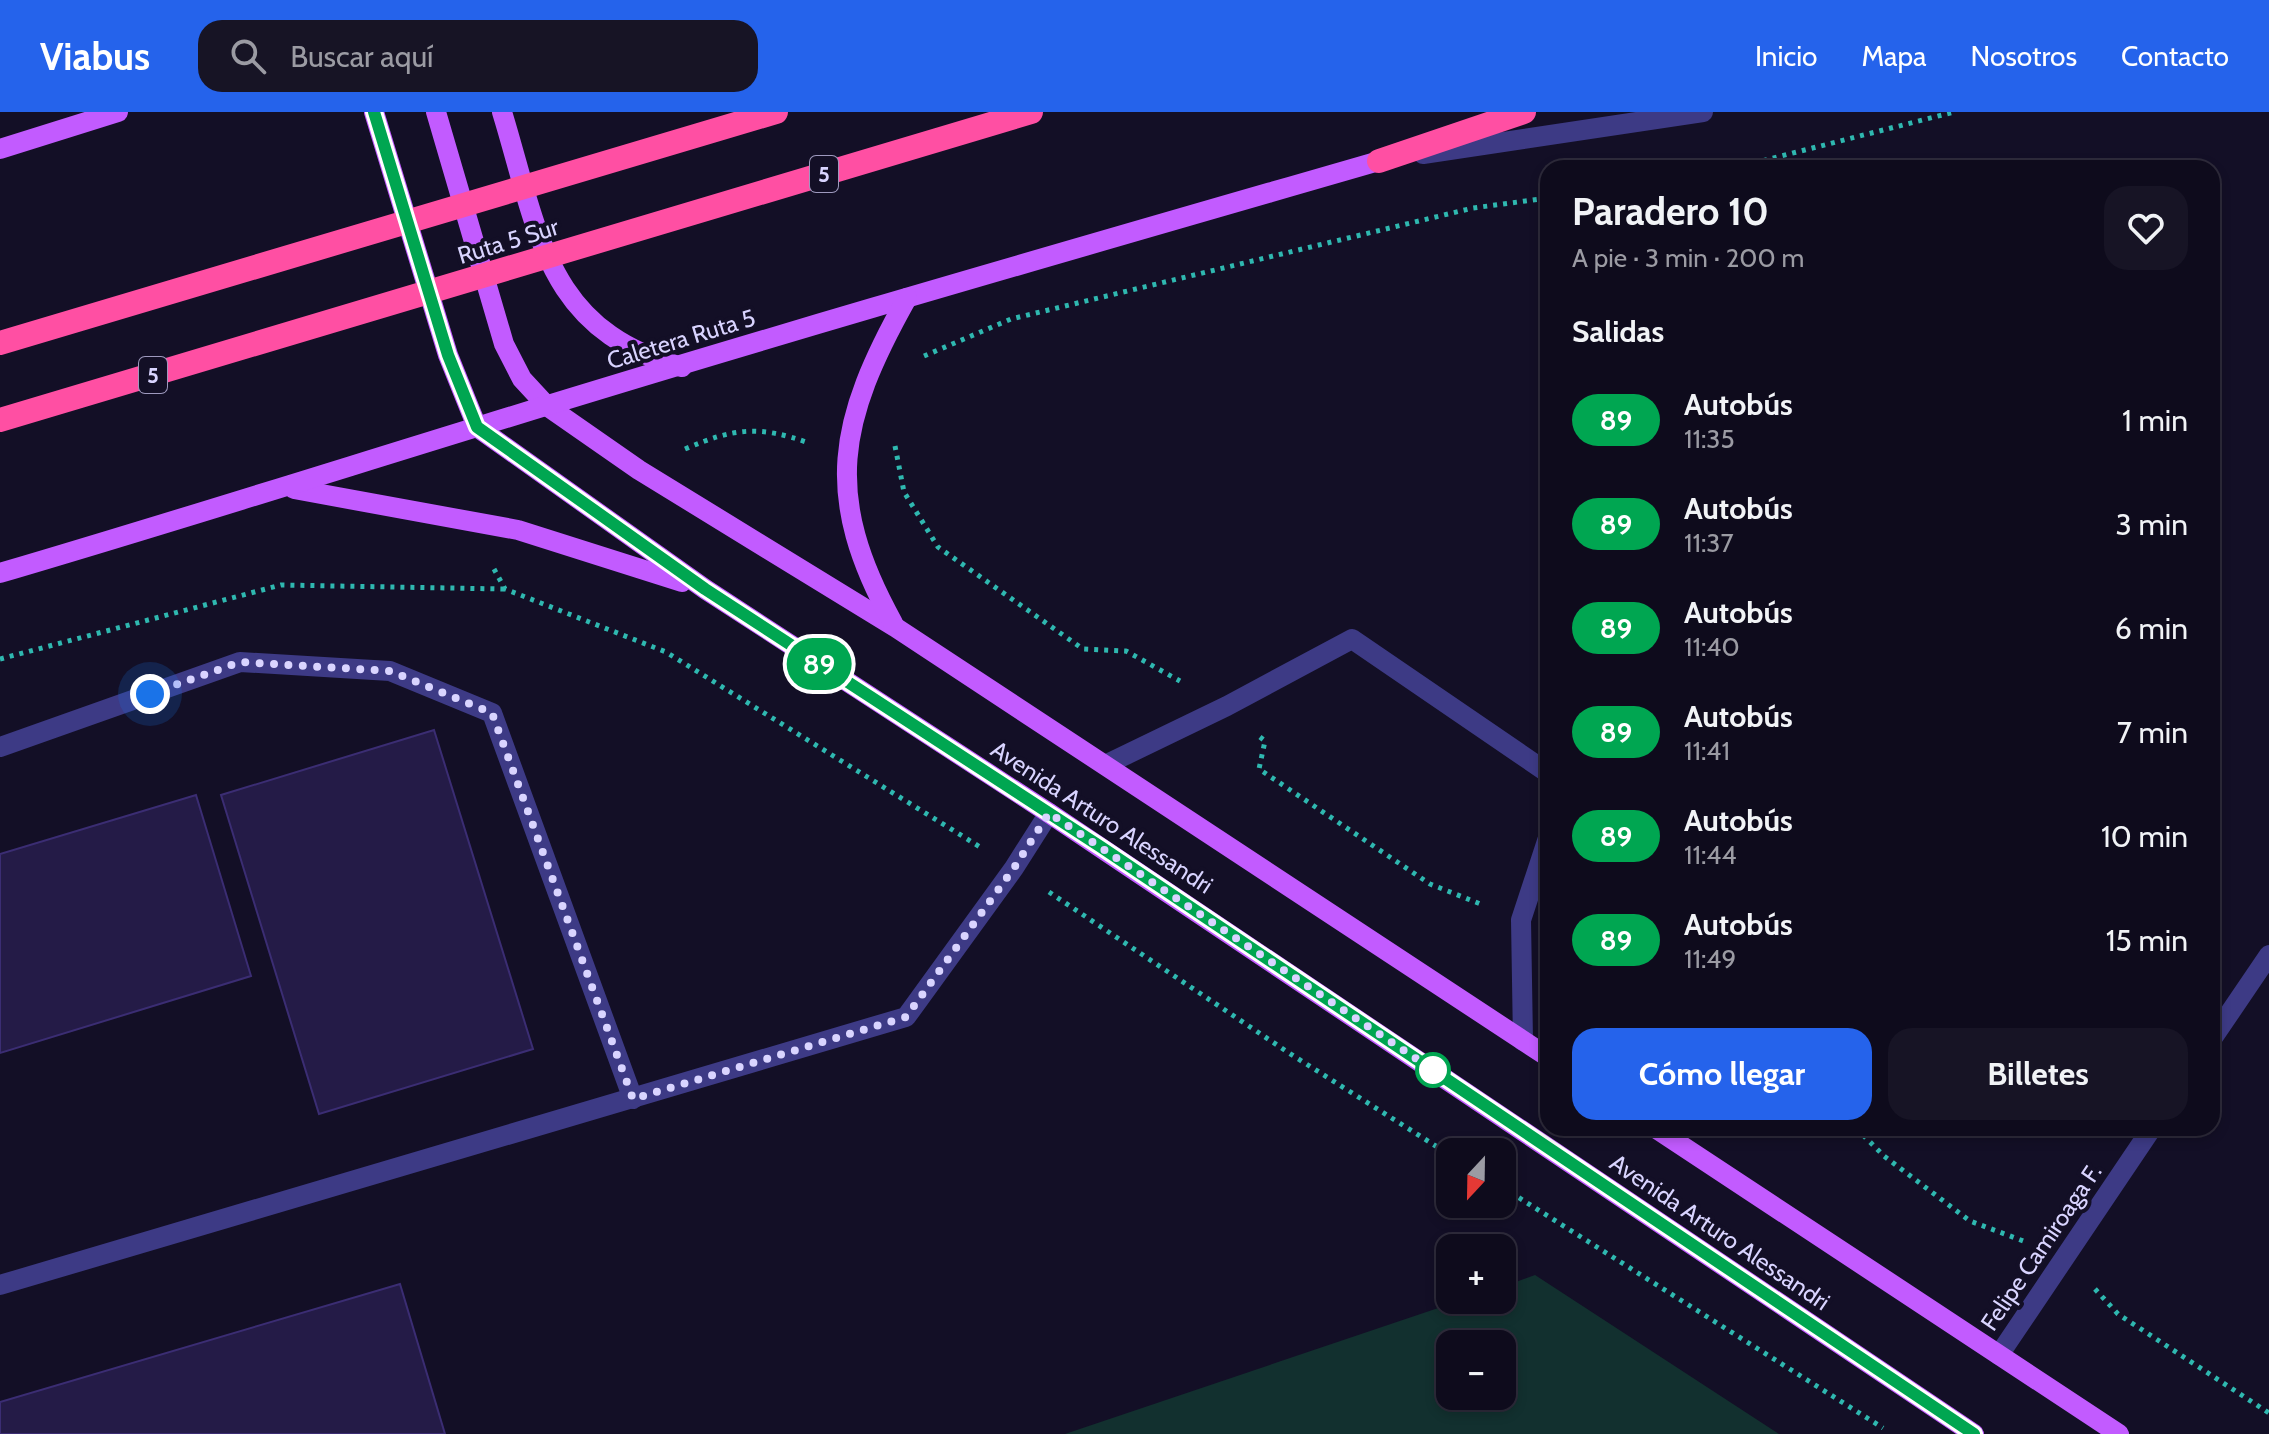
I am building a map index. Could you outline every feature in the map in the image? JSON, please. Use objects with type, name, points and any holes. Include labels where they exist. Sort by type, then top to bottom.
[{"type":"highway","name":"Ruta 5 Sur","points":[[0,343],[776,112]]},
{"type":"highway","name":"Ruta 5 Sur","points":[[0,420],[1031,112]]},
{"type":"highway","points":[[1379,161],[1524,112]]},
{"type":"main road","points":[[374,112],[448,355],[477,427]]},
{"type":"main road","name":"Avenida Arturo Alessandri","points":[[436,112],[504,344],[522,379],[547,406],[639,470],[895,627],[1540,1052]]},
{"type":"main road","points":[[502,112],[548,260],[562,288],[583,315],[608,337],[637,352],[682,367]]},
{"type":"main road","points":[[0,149],[111,113]]},
{"type":"main road","name":"Caletera Ruta 5","points":[[0,573],[290,488],[477,427],[907,298],[1379,161]]},
{"type":"main road","points":[[895,627],[869,580],[849,504],[846,456],[854,406],[907,298]]},
{"type":"main road","name":"Avenida Arturo Alessandri","points":[[477,427],[705,589],[1049,813],[1965,1432]]},
{"type":"main road","points":[[290,488],[456,516],[590,551],[705,589]]},
{"type":"main road","name":"Avenida Arturo Alessandri","points":[[1667,1136],[2119,1434]]},
{"type":"street","points":[[1379,161],[1703,112]]},
{"type":"street","points":[[1105,765],[1227,706],[1352,639],[1540,768]]},
{"type":"street","points":[[0,747],[240,662],[390,671],[492,713],[633,1099]]},
{"type":"street","points":[[0,1285],[906,1017],[1014,868],[1049,813]]},
{"type":"street","points":[[1523,1041],[1521,920],[1540,862]]},
{"type":"street","points":[[2220,1027],[2269,955]]},
{"type":"street","name":"Felipe Camiroaga F.","points":[[1999,1355],[2147,1136]]},
{"type":"path","points":[[1765,160],[1954,112]]},
{"type":"path","points":[[917,359],[1011,319],[1473,208],[1540,199]]},
{"type":"path","points":[[892,431],[904,492],[938,547],[1083,649],[1126,651],[1227,706],[1265,741],[1259,769],[1430,884],[1521,920]]},
{"type":"path","points":[[456,516],[482,548],[505,589]]},
{"type":"path","points":[[0,659],[281,585],[505,589],[666,652],[1014,868],[1289,1053],[1436,1146]]},
{"type":"path","points":[[1864,1136],[1884,1156],[1970,1221],[2065,1257],[2118,1314],[2269,1413]]},
{"type":"path","points":[[1516,1196],[1893,1434]]},
{"type":"green space","points":[[1535,1275],[1779,1434],[1065,1434],[1436,1309],[1436,1314],[1516,1314],[1516,1282]]},
{"type":"building","points":[[434,730],[533,1049],[319,1114],[221,795]]},
{"type":"building","points":[[196,795],[251,976],[0,1053],[0,854]]},
{"type":"building","points":[[400,1284],[445,1434],[0,1434],[0,1402]]},
{"type":"bus line","name":"89","points":[[374,112],[448,355],[477,427],[705,589],[1101,847],[1974,1434]]},
{"type":"route","points":[[150,694],[240,662],[390,671],[492,713],[633,1099],[906,1017],[1014,868],[1049,813],[1442,1076],[1433,1070]]}]
